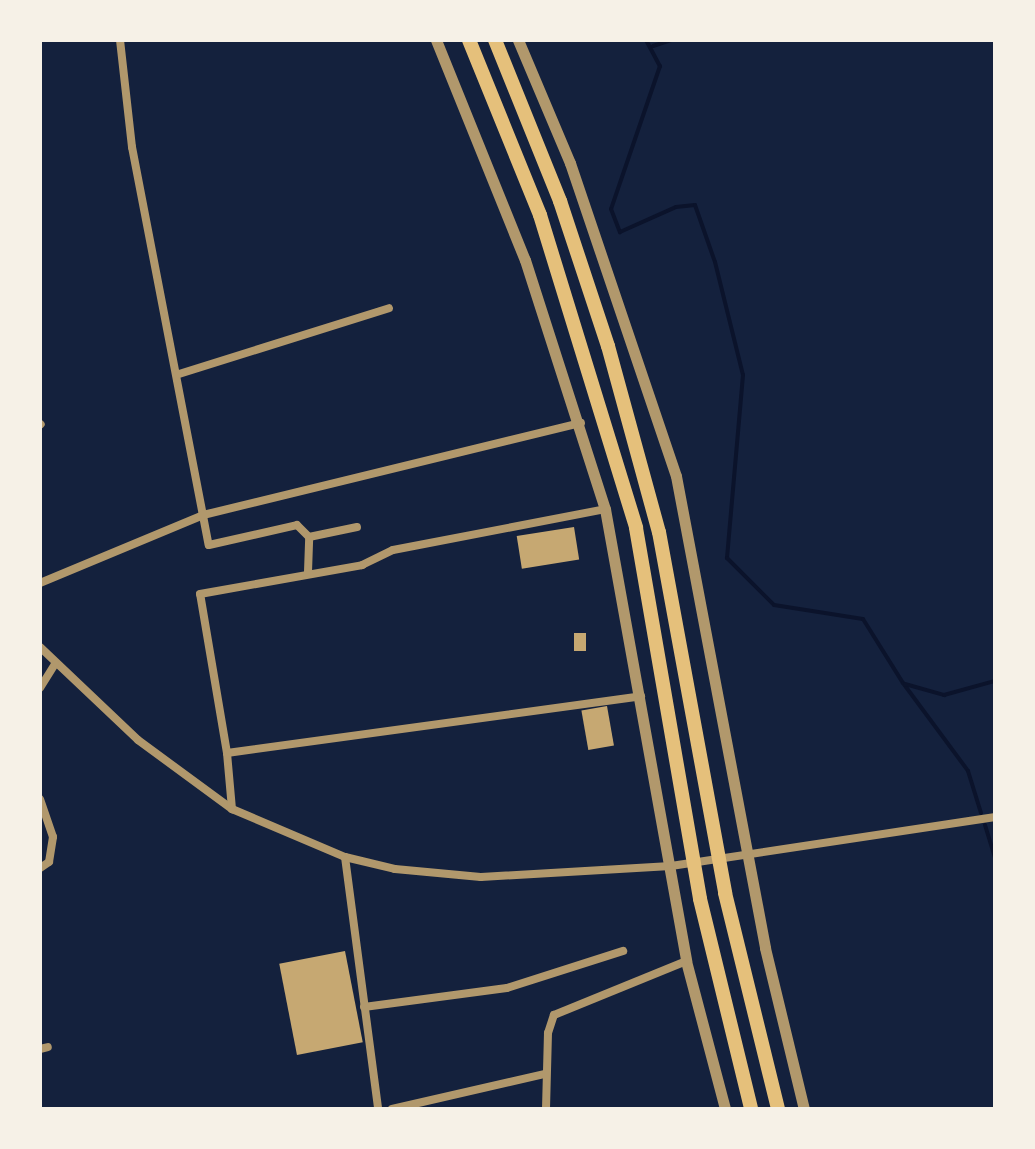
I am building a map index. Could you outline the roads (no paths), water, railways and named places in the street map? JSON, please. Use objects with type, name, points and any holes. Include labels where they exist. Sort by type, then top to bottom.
[{"type":"highway","points":[[469,40],[540,215],[636,528],[700,899],[751,1109]]},
{"type":"highway","points":[[495,40],[560,201],[608,346],[659,532],[725,893],[778,1109]]},
{"type":"street","points":[[120,40],[132,147],[179,374],[209,545],[297,525],[309,537],[308,572]]},
{"type":"street","points":[[436,40],[525,260],[581,423],[605,509],[641,696],[686,961],[725,1109]]},
{"type":"street","points":[[518,40],[570,163],[676,476],[747,855],[804,1109]]},
{"type":"street","points":[[179,374],[389,308]]},
{"type":"street","points":[[40,583],[203,515],[581,423]]},
{"type":"street","points":[[232,809],[227,753],[200,594],[308,572],[362,565],[393,550],[605,509]]},
{"type":"street","points":[[309,537],[357,527]]},
{"type":"street","points":[[40,647],[138,740],[232,809],[345,857],[395,869],[481,877],[671,866],[995,817]]},
{"type":"street","points":[[40,688],[55,664]]},
{"type":"street","points":[[227,753],[641,696]]},
{"type":"street","points":[[40,799],[53,837],[49,862],[40,868]]},
{"type":"street","points":[[345,857],[378,1109]]},
{"type":"street","points":[[364,1007],[507,988],[623,951]]},
{"type":"street","points":[[546,1109],[545,1074],[554,1015],[686,961]]},
{"type":"street","points":[[392,1109],[545,1074]]},
{"type":"waterway","points":[[646,40],[660,66],[611,209],[620,232],[676,207],[695,205],[715,262],[743,375],[727,558],[774,605],[863,619],[903,683],[968,771],[981,813]]},
{"type":"waterway","points":[[653,46],[671,40]]},
{"type":"waterway","points":[[905,684],[944,695],[995,681]]},
{"type":"waterway","points":[[985,825],[995,857]]}]
